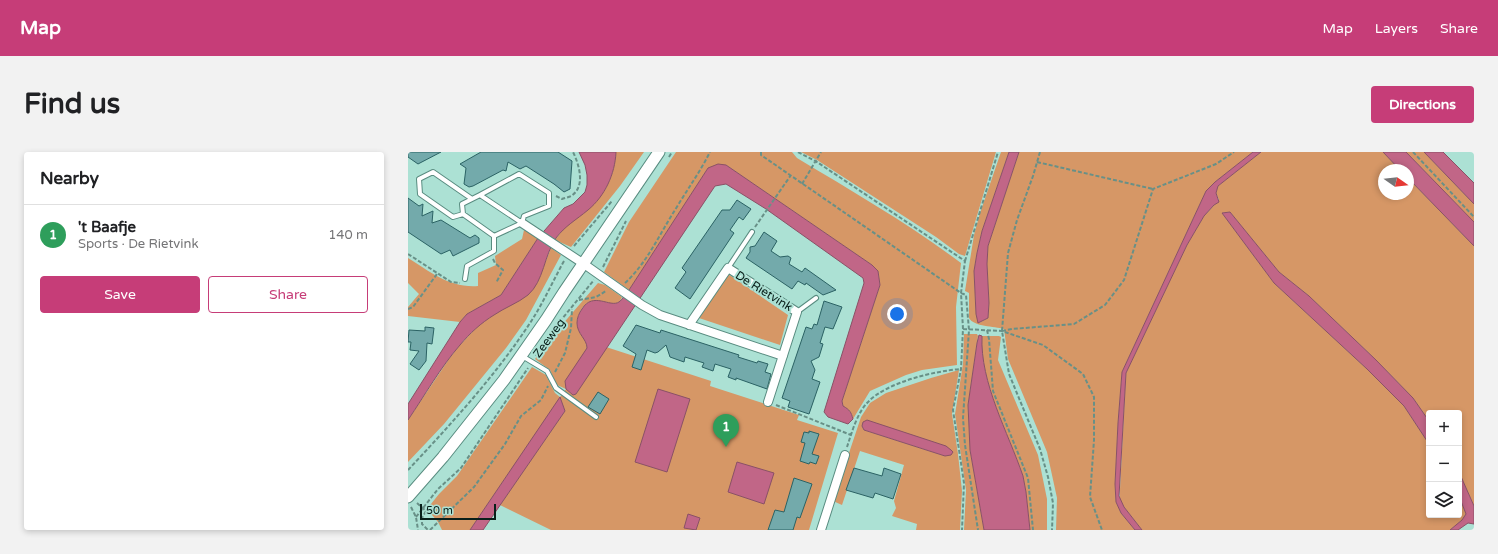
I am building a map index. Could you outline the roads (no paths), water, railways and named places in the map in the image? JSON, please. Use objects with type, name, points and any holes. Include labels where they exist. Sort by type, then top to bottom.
[{"type":"street","name":"Zeeweg","points":[[409,499],[504,380],[584,264],[664,155]]},
{"type":"street","points":[[522,223],[599,274],[638,303],[660,315],[783,356]]},
{"type":"street","name":"De Rietvink","points":[[689,325],[728,268],[797,312],[768,402]]},
{"type":"street","points":[[820,530],[844,455]]},
{"type":"lane","points":[[463,214],[453,217],[420,194],[419,179],[433,172],[472,199]]},
{"type":"lane","points":[[519,174],[549,193],[549,206],[524,216],[522,223],[494,236],[463,214],[462,204],[519,174]]},
{"type":"lane","points":[[480,195],[522,223]]},
{"type":"lane","points":[[728,268],[752,232]]},
{"type":"lane","points":[[465,279],[467,266],[494,251],[494,236]]},
{"type":"lane","name":"De Rietvink","points":[[797,312],[816,298]]},
{"type":"lane","points":[[521,356],[547,371],[556,388],[596,417]]},
{"type":"place","name":"'t Baafje","points":[[726,447]]}]
